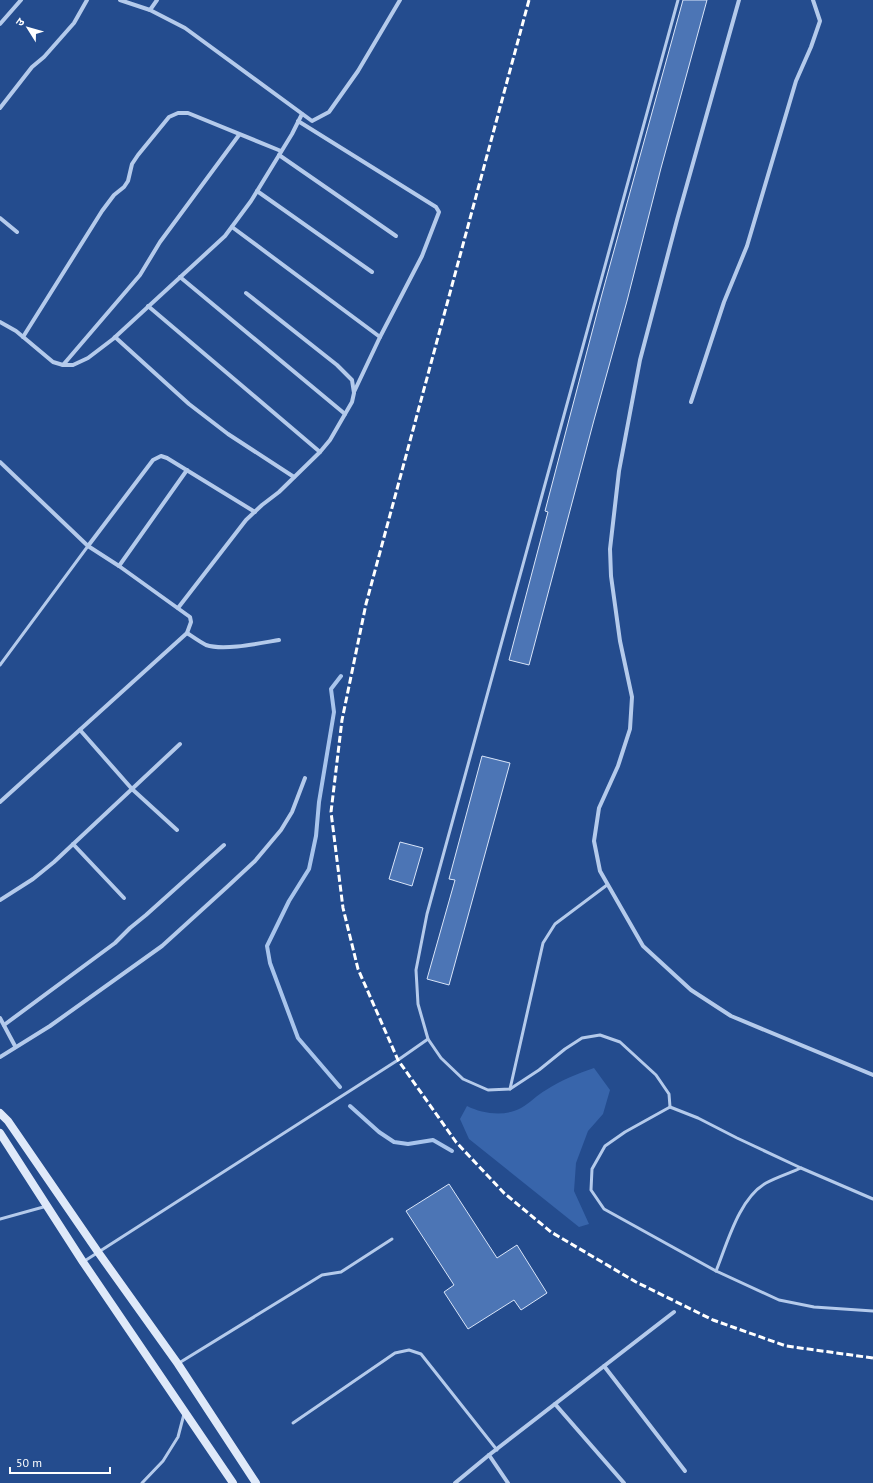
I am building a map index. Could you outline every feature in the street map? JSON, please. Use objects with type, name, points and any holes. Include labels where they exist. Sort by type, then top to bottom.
[{"type":"main road","points":[[0,1113],[8,1121],[98,1252],[178,1364],[256,1483]]},
{"type":"main road","points":[[0,1134],[83,1262],[233,1483]]},
{"type":"street","points":[[0,24],[21,0]]},
{"type":"street","points":[[0,108],[32,67],[44,57],[74,23],[87,0]]},
{"type":"street","points":[[120,0],[150,10],[185,28],[312,121],[329,112],[358,71],[400,0]]},
{"type":"street","points":[[150,10],[157,0]]},
{"type":"street","points":[[740,0],[677,220],[640,360],[619,470],[610,549],[611,576],[620,641],[632,697],[630,729],[618,766],[599,808],[594,842],[600,871],[643,946],[691,990],[731,1016],[873,1075]]},
{"type":"street","points":[[692,402],[724,302],[747,246],[796,81],[811,47],[820,21],[814,0]]},
{"type":"street","points":[[23,337],[102,211],[114,195],[126,184],[132,164],[138,155],[169,117],[178,113],[188,113],[280,153],[396,236]]},
{"type":"street","points":[[0,322],[16,331],[53,362],[63,366],[73,365],[88,358],[116,337],[225,236],[257,191],[302,114]]},
{"type":"street","points":[[178,608],[246,520],[294,477],[320,452],[330,440],[352,402],[354,393],[380,337],[422,256],[439,212],[436,207],[298,121]]},
{"type":"street","points":[[63,366],[140,275],[160,242],[239,135]]},
{"type":"street","points":[[257,191],[372,272]]},
{"type":"street","points":[[0,218],[17,232]]},
{"type":"street","points":[[232,227],[380,337]]},
{"type":"street","points":[[180,277],[345,414]]},
{"type":"street","points":[[246,293],[337,366],[352,380],[354,393]]},
{"type":"street","points":[[148,306],[320,452]]},
{"type":"street","points":[[116,337],[189,404],[228,434],[294,477]]},
{"type":"street","points":[[88,546],[153,460],[161,456],[167,458],[255,512]]},
{"type":"street","points":[[0,462],[88,546],[178,608],[190,617],[191,622],[188,633],[0,802]]},
{"type":"street","points":[[119,566],[186,470]]},
{"type":"street","points":[[188,633],[206,645],[218,646],[241,646],[279,640]]},
{"type":"street","points":[[80,730],[132,789],[177,830]]},
{"type":"street","points":[[0,900],[33,879],[73,844],[180,744]]},
{"type":"street","points":[[0,1057],[15,1046],[50,1026],[162,946],[255,861],[281,830],[292,812],[305,778]]},
{"type":"street","points":[[73,844],[124,898]]},
{"type":"street","points":[[4,1025],[115,943],[224,845]]},
{"type":"street","points":[[0,1018],[15,1046]]},
{"type":"street","points":[[455,1483],[674,1312]]},
{"type":"street","points":[[604,1366],[685,1471]]},
{"type":"street","points":[[555,1404],[624,1483]]},
{"type":"street","points":[[489,1455],[508,1483]]},
{"type":"lane","points":[[670,1107],[669,1094],[656,1075],[620,1042],[600,1035],[582,1038],[539,1070],[510,1089],[488,1090],[463,1079],[441,1058],[428,1039],[418,1004],[416,970],[427,914],[678,0]]},
{"type":"lane","points":[[0,665],[88,546]]},
{"type":"lane","points":[[510,1089],[543,943],[555,924],[608,885]]},
{"type":"lane","points":[[83,1262],[358,1086],[428,1039]]},
{"type":"lane","points":[[670,1107],[698,1118],[801,1168],[873,1199]]},
{"type":"lane","points":[[670,1107],[625,1132],[605,1146],[592,1169],[591,1190],[604,1209],[716,1271],[779,1300],[814,1308],[873,1311]]},
{"type":"lane","points":[[716,1271],[736,1221],[748,1199],[765,1183],[801,1168]]},
{"type":"lane","points":[[0,1219],[47,1206]]},
{"type":"lane","points":[[178,1364],[322,1276],[341,1272],[392,1239]]},
{"type":"lane","points":[[293,1423],[395,1353],[409,1350],[421,1354],[497,1450]]},
{"type":"lane","points":[[142,1483],[164,1461],[178,1437],[185,1413]]},
{"type":"shaded area","points":[[594,1068],[610,1090],[603,1114],[588,1131],[576,1163],[574,1191],[589,1224],[579,1227],[469,1139],[460,1119],[467,1106],[487,1113],[508,1113],[515,1111],[557,1083]]},
{"type":"building","points":[[683,0],[707,0],[529,665],[509,660],[548,512],[545,511],[602,294]]},
{"type":"building","points":[[482,756],[510,763],[449,985],[427,979],[455,880],[449,879]]},
{"type":"building","points":[[400,842],[423,848],[412,886],[389,879]]},
{"type":"building","points":[[449,1184],[497,1258],[517,1245],[547,1293],[521,1310],[514,1300],[468,1329],[444,1292],[454,1285],[406,1211]]},
{"type":"waterway","points":[[340,1087],[298,1038],[270,963],[267,946],[289,901],[309,869],[316,836],[319,802],[334,712],[331,689],[341,676]]},
{"type":"waterway","points":[[350,1106],[379,1132],[394,1142],[408,1144],[433,1140],[452,1151]]},
{"type":"railway","points":[[529,0],[366,604],[342,720],[331,812],[343,908],[358,969],[398,1060],[456,1142],[504,1193],[551,1232],[636,1282],[713,1320],[786,1346],[873,1358]]}]
